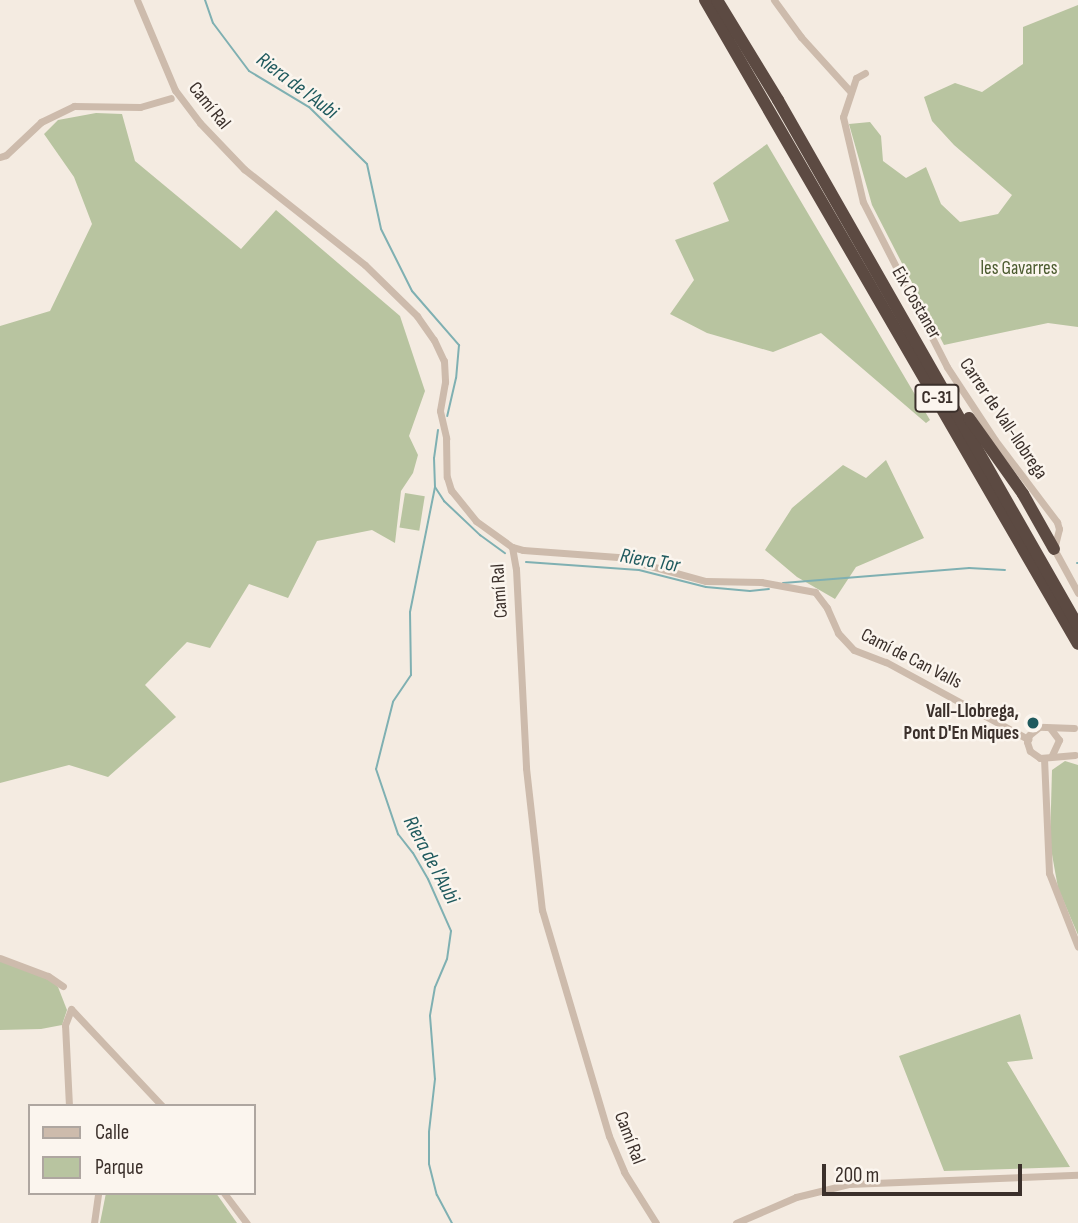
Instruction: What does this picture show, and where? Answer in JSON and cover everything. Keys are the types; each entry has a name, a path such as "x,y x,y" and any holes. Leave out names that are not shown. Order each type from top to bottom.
{"highway":[{"path":"699,0 730,40"},
{"name":"C-31","path":"705,0 1074,627"},
{"name":"Eix Costaner","path":"717,0 778,100 915,340 1074,627"},
{"path":"725,0 778,100"},
{"path":"915,340 926,351 960,406 1023,494 1054,549"},
{"path":"1074,627 1078,646"}],"street":[{"name":"Camí Ral","path":"137,0 175,90 200,123 244,169 332,236 417,316 444,361 445,382 440,411 446,438 447,477 451,490 476,521 512,547 516,569 527,781 542,910 609,1136 624,1172 656,1223"},
{"path":"774,0 801,37 850,91 856,78 865,73"},
{"name":"Carrer de Vall-llobrega","path":"850,91 843,117 863,202 947,367 1059,529"},
{"path":"0,157 6,155 41,122 74,106 140,107 171,98"},
{"path":"1045,533 1050,535 1059,529"},
{"path":"1059,529 1054,549 1078,593"},
{"name":"Camí de Can Valls","path":"512,547 540,553 618,557 706,581 761,582 815,592 827,608 838,633 853,650 877,657 1028,738"},
{"path":"1076,727 1036,729 1028,738 1030,751 1048,757 1076,756"},
{"path":"1076,727 1059,742 1048,757 1049,873 1078,947"},
{"path":"1050,728 1059,742 1076,756"},
{"path":"0,958 48,976 63,986"},
{"path":"69,1104 65,1025 71,1010 160,1104"},
{"path":"736,1223 796,1197 849,1184 1078,1175"},
{"path":"94,1223 97,1195"},
{"path":"226,1195 247,1223"}],"green space":[{"name":"les Gavarres","path":"1078,5 1078,327 1048,323 944,345 872,205 849,124 870,122 881,136 883,161 906,178 926,167 941,204 960,222 998,214 1012,195 954,145 932,121 924,97 955,83 982,92 1023,64 1023,27"},
{"path":"96,113 122,114 135,161 241,249 276,210 400,316 425,391 409,436 418,455 413,473 401,491 395,543 372,530 317,541 288,598 249,584 210,648 187,642 145,685 176,717 108,777 69,765 0,783 0,326 50,311 92,224 74,177 44,134 58,120"},
{"path":"767,144 930,420 926,423 821,333 773,352 707,333 670,314 694,280 675,240 729,221 713,183"},
{"path":"886,460 924,538 856,567 835,599 797,577 765,550 792,508 843,465 866,478"},
{"path":"405,493 425,496 419,531 400,528"},
{"path":"1065,761 1078,765 1078,935 1058,888 1050,843 1052,770"},
{"path":"0,958 48,978 58,987 67,1010 62,1025 41,1029 0,1030"},
{"path":"1020,1014 1033,1059 1007,1062 1070,1167 944,1171 899,1056"},
{"path":"106,1195 217,1195 237,1223 100,1223"}],"waterway":[{"name":"Riera de l'Aubi","path":"205,0 213,23 249,71 309,107 367,164 381,229 412,291 459,345 456,378 447,416"},
{"name":"Riera de l'Aubi","path":"438,430 434,458 435,487 410,612 411,675 393,702 376,769 398,834 428,879 451,931 447,959 435,987 430,1016 435,1079 429,1132 429,1164 437,1195 452,1223"},
{"name":"Riera Tor","path":"435,487 444,501 480,535 505,553"},
{"name":"Riera Tor","path":"526,562 639,570 706,587 750,591 769,589"},
{"name":"Riera Tor","path":"783,583 969,568 1005,570"}],"place":[{"name":"Vall-Llobrega, Pont D'En Miques","path":"1033,723"}]}
